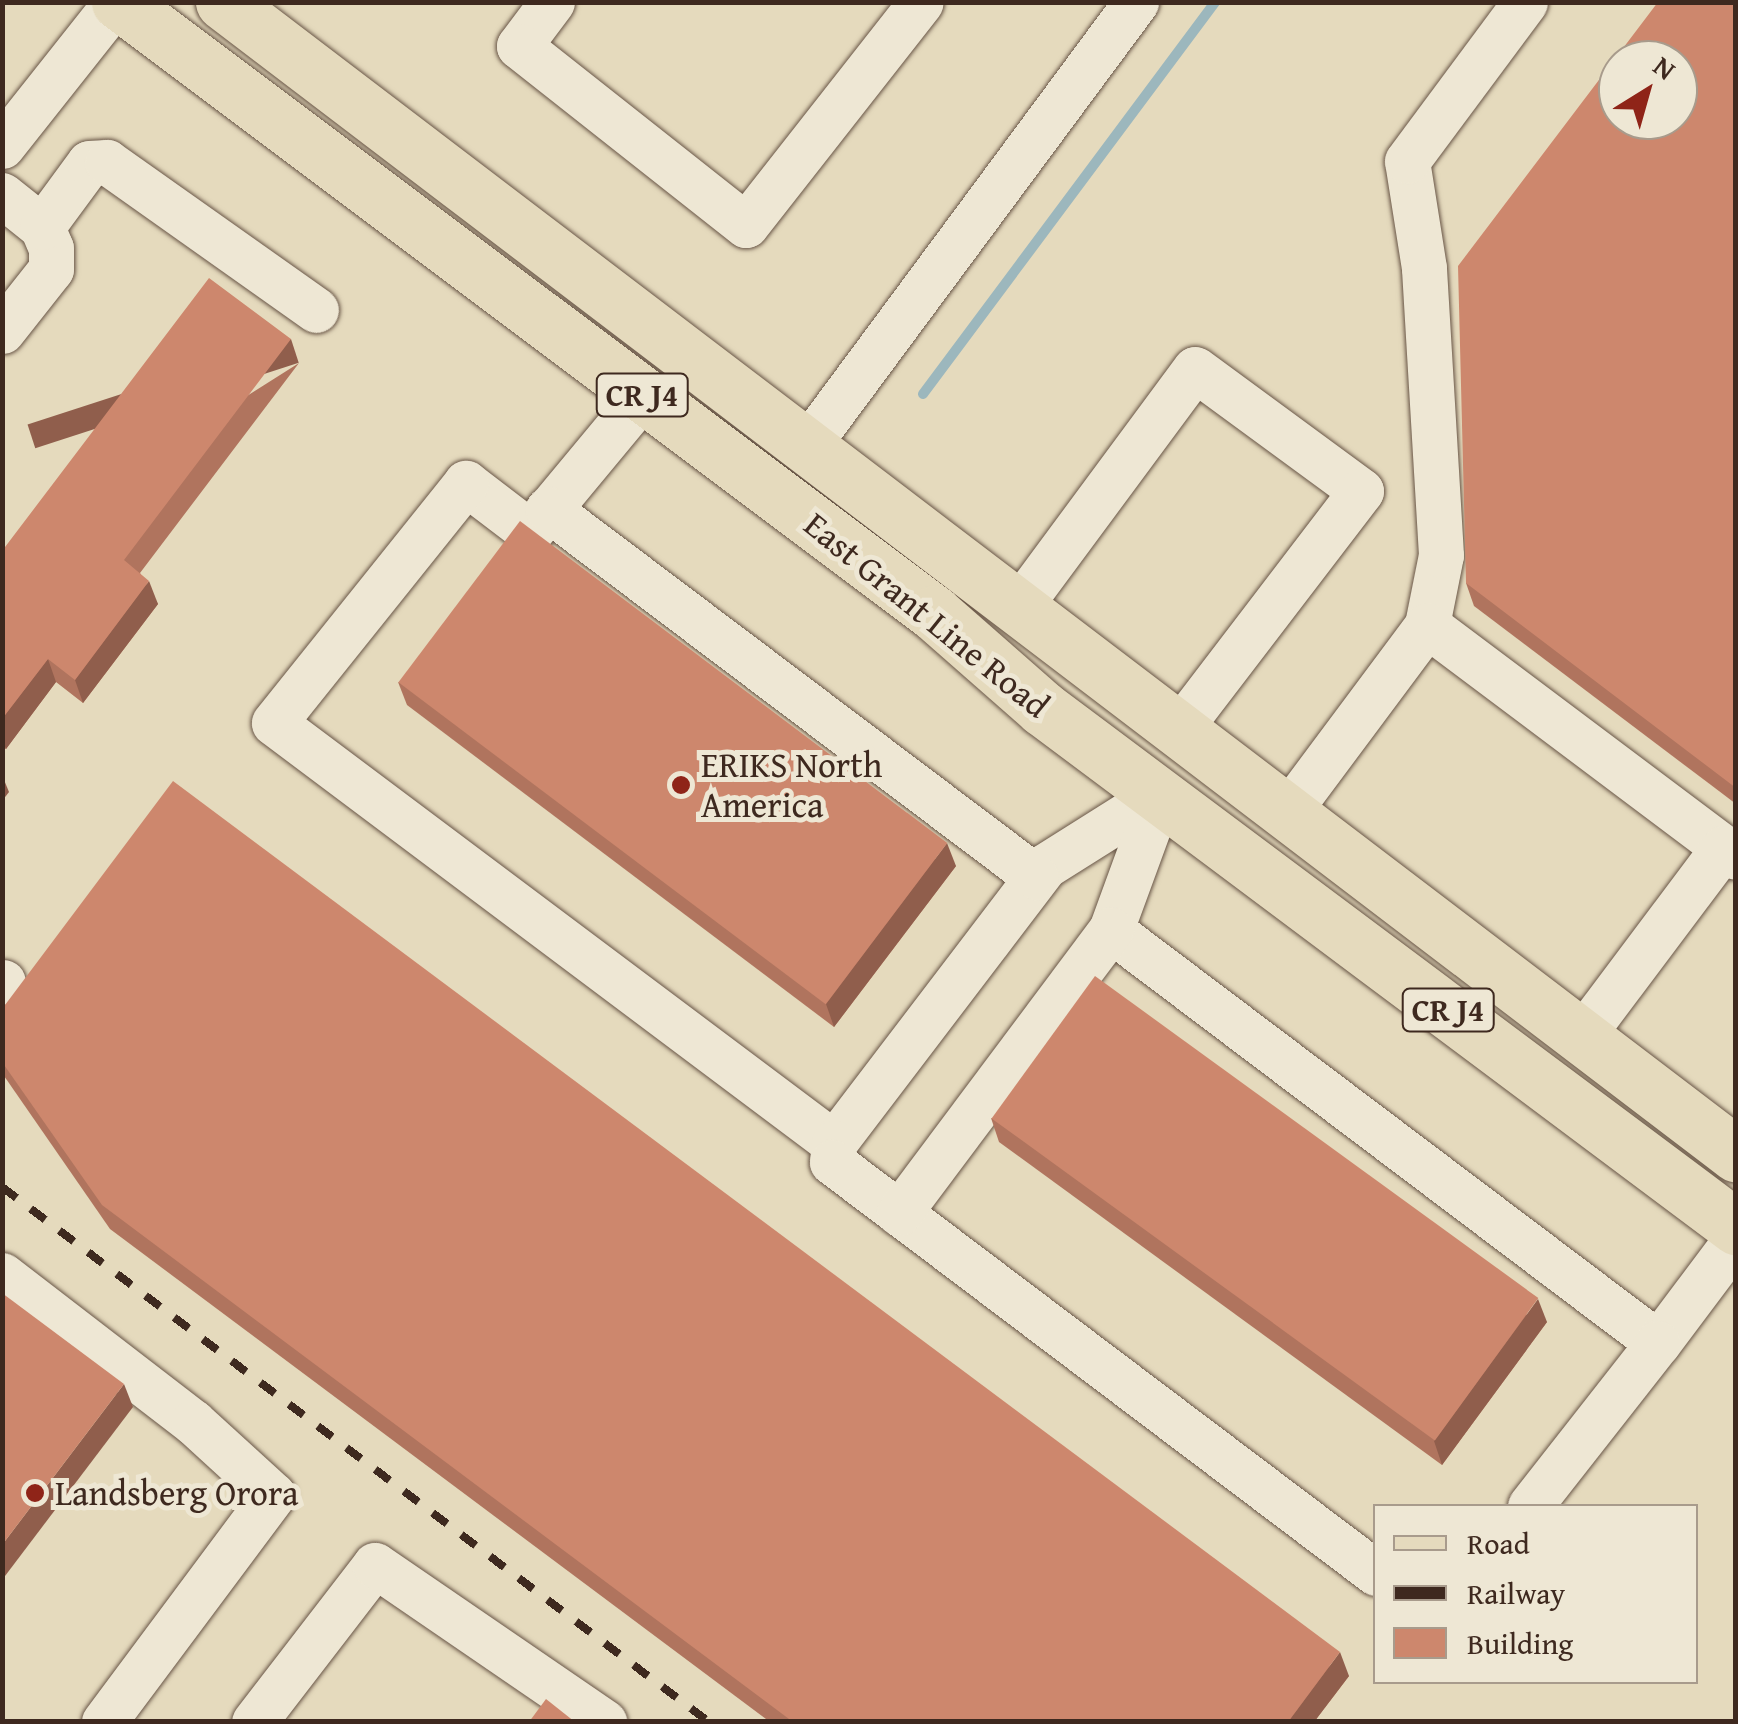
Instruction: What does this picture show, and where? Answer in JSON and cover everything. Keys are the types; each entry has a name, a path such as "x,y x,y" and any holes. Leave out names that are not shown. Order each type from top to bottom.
{"main road":[{"name":"East Grant Line Road","path":"117,2 934,613 1042,708 1736,1226"},
{"name":"East Grant Line Road","path":"223,2 1736,1154"}],"lane":[{"path":"2,146 117,2"},
{"path":"552,2 519,46 746,225 920,2"},
{"path":"807,446 1136,2"},
{"path":"1287,813 1427,625 1440,556 1424,268 1407,161 1525,2"},
{"path":"42,227 89,163 107,162 316,310"},
{"path":"2,194 42,227 51,269 2,331"},
{"path":"1018,608 1195,369 1362,491 1178,730"},
{"path":"643,396 530,532 466,482 274,723 834,1143"},
{"path":"548,510 1036,877"},
{"path":"1427,625 1729,853 1582,1036"},
{"path":"1161,794 1036,877 834,1143 832,1162 1373,1571"},
{"path":"900,1213 1111,930 1161,794"},
{"path":"1111,930 1658,1343"},
{"path":"1532,1504 1736,1239"},
{"path":"2,1275 192,1422 273,1495 104,1722"},
{"path":"254,1722 375,1565 604,1722"}],"building":[{"path":"1658,2 1736,2 1736,788 1466,583 1458,266 1598,81 1598,140 1698,140 1698,40 1629,40"},
{"path":"209,278 291,339 124,560 149,581 75,680 48,659 2,719 2,551"},
{"name":"ERIKS North America","path":"520,521 947,843 826,1004 398,682"},
{"path":"173,781 1340,1652 1288,1722 793,1722 102,1205 2,1062 2,1009"},
{"path":"1095,976 1538,1298 1435,1440 992,1118"},
{"name":"Landsberg Orora","path":"2,1293 124,1384 2,1545"},
{"path":"546,1699 575,1722 529,1722"}],"waterway":[{"path":"923,394 1215,2"}],"railway":[{"path":"2,1187 709,1722"}],"place":[{"name":"ERIKS North America","path":"681,785"},
{"name":"Landsberg Orora","path":"35,1493"}]}
